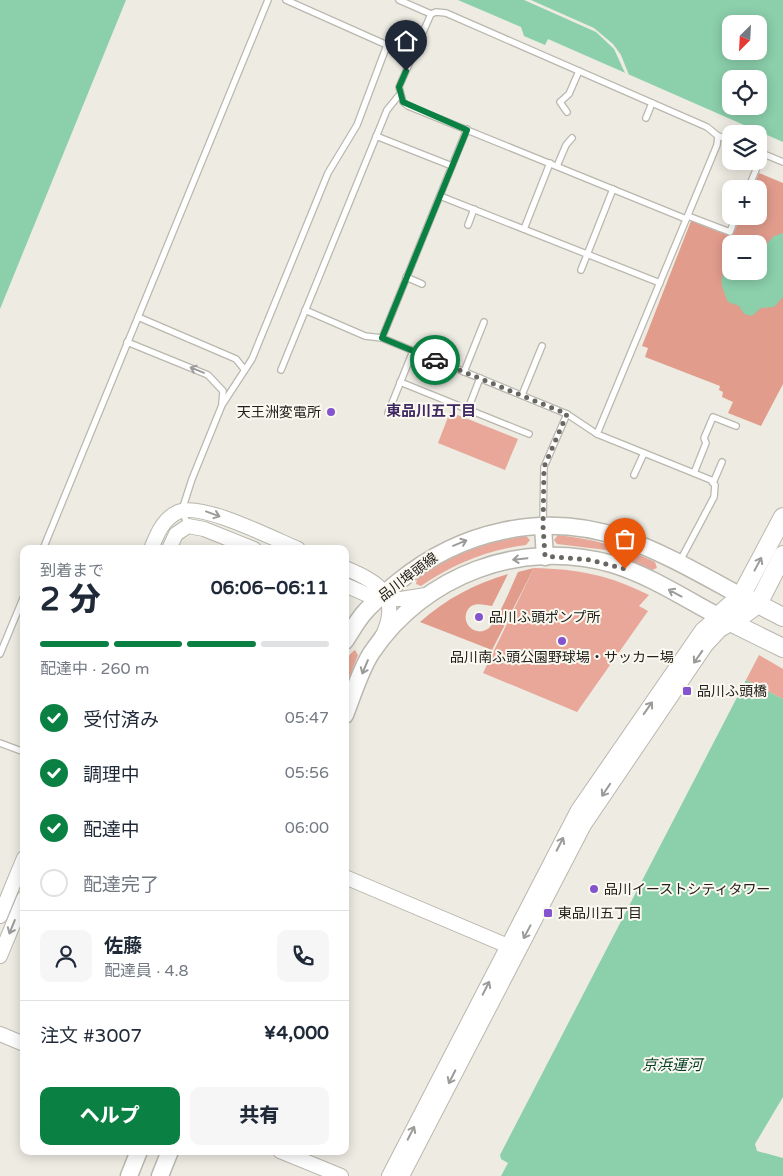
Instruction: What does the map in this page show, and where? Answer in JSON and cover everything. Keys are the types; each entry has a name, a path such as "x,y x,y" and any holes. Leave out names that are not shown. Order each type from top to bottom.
{"main road":[{"path":"725,619 742,596 783,517"},
{"path":"543,526 545,556"},
{"name":"品川埠頭線","path":"349,635 364,613 430,558 450,547 493,532 517,527 543,526 597,531 621,538 679,563 742,596"},
{"path":"725,619 758,604 783,555"},
{"name":"品川埠頭線","path":"349,705 370,654 400,617 426,595 448,581 483,567 509,560 545,556 567,557 612,564 638,574 725,619"},
{"path":"742,596 783,616"},
{"path":"725,619 783,648"},
{"path":"129,1176 137,1155"},
{"path":"160,1176 168,1155"}],"street":[{"path":"153,545 162,525 168,518 182,510 199,509 288,545"},
{"path":"171,545 176,534 188,526 204,529 244,545"},
{"path":"349,570 375,581 383,597 388,622 381,640"},
{"path":"349,586 383,597 426,595"},
{"path":"389,1176 512,948 595,806 706,645 720,630 725,619"},
{"path":"0,916 20,868"},
{"path":"349,879 512,948"},
{"path":"0,956 20,908"},
{"path":"402,1176 512,948"},
{"path":"0,1034 20,1042"},
{"path":"290,1155 341,1176"}],"lane":[{"path":"45,545 268,0"},
{"path":"188,526 182,510 192,479 222,405 252,359 328,173 357,125 387,45 286,0"},
{"path":"399,0 431,14 436,12 446,13 707,127 722,137"},
{"path":"431,14 399,87 403,102 408,106 687,217 730,232 733,225"},
{"path":"567,112 560,102 569,94 579,71"},
{"path":"281,370 387,110 400,94"},
{"path":"646,118 652,103"},
{"path":"382,338 467,130"},
{"path":"376,136 452,166"},
{"path":"598,434 717,145 718,136"},
{"path":"557,166 566,144 572,138"},
{"path":"767,155 783,162"},
{"path":"524,229 550,163"},
{"path":"580,270 613,189"},
{"path":"440,196 660,283"},
{"path":"468,225 474,210"},
{"path":"406,277 422,284"},
{"path":"305,310 365,336 382,338 567,414 598,434 694,473 713,483"},
{"path":"138,317 236,359 244,369"},
{"path":"464,372 484,322"},
{"path":"128,342 208,375 223,392 222,405"},
{"path":"522,395 542,346"},
{"path":"388,412 413,351"},
{"path":"468,409 480,378"},
{"path":"400,382 529,434"},
{"path":"543,526 544,467 567,414"},
{"path":"694,473 706,443 704,438 713,417 736,426"},
{"path":"634,475 644,453"},
{"path":"679,563 714,497 713,483 722,462"},
{"path":"0,654 20,606"},
{"path":"0,743 20,750"}],"shaded area":[{"path":"759,173 783,183 783,384 761,426 728,413 733,402 722,397 723,392 719,390 720,386 645,357 648,348 642,346 691,221 727,235 722,235 722,280 767,280 767,235 733,235 737,225 767,225 767,180 756,180"},
{"path":"450,412 518,439 505,470 438,443"},
{"path":"558,535 595,541 620,548 655,562 657,568 652,570 606,550 557,544 554,540"},
{"path":"526,536 530,540 526,545 484,554 446,571 421,586 416,584 417,579 455,556 496,542"},
{"name":"品川南ふ頭公園野球場・サッカー場","path":"534,568 593,574 620,582 649,595 639,606 648,611 577,712 483,673"},
{"path":"534,568 492,650 420,622 440,606 461,593 484,582 508,574 492,606 474,605 470,607 466,614 469,627 476,631 485,631 493,624 518,572"},
{"path":"355,650 358,655 349,678 349,656"},
{"path":"759,655 783,669 783,699 746,680"}],"water":[{"path":"0,0 126,0 0,309"},
{"path":"458,0 783,0 783,142 767,135 767,125 744,125 548,39 545,45 524,36 521,27"},
{"path":"783,233 783,297 774,307 761,308 752,316 744,314 739,306 728,302 722,287 722,280 767,280 767,243 774,236"},
{"name":"京浜運河","path":"746,680 783,699 783,1097 755,1144 757,1151 783,1158 783,1176 501,1176 508,1163 501,1159 500,1155"}],"pier":[{"path":"524,0 531,0 594,28 613,44 621,55 629,75 625,73 614,49 596,32"}],"way so far":[{"path":"435,360 567,414 544,467 543,526 545,556 590,560 612,564 625,569"}],"place":[{"name":"天王洲変電所","path":"331,412"},
{"name":"品川ふ頭ポンプ所","path":"479,617"},
{"name":"品川南ふ頭公園野球場・サッカー場","path":"562,641"},
{"name":"品川ふ頭橋","path":"687,691"},
{"name":"品川イーストシティタワー","path":"594,889"},
{"name":"東品川五丁目","path":"548,913"}],"district":[{"name":"東品川五丁目","path":"431,411"}],"route":[{"path":"406,71 399,87 403,102 408,106 467,130 382,338 435,360"}]}
